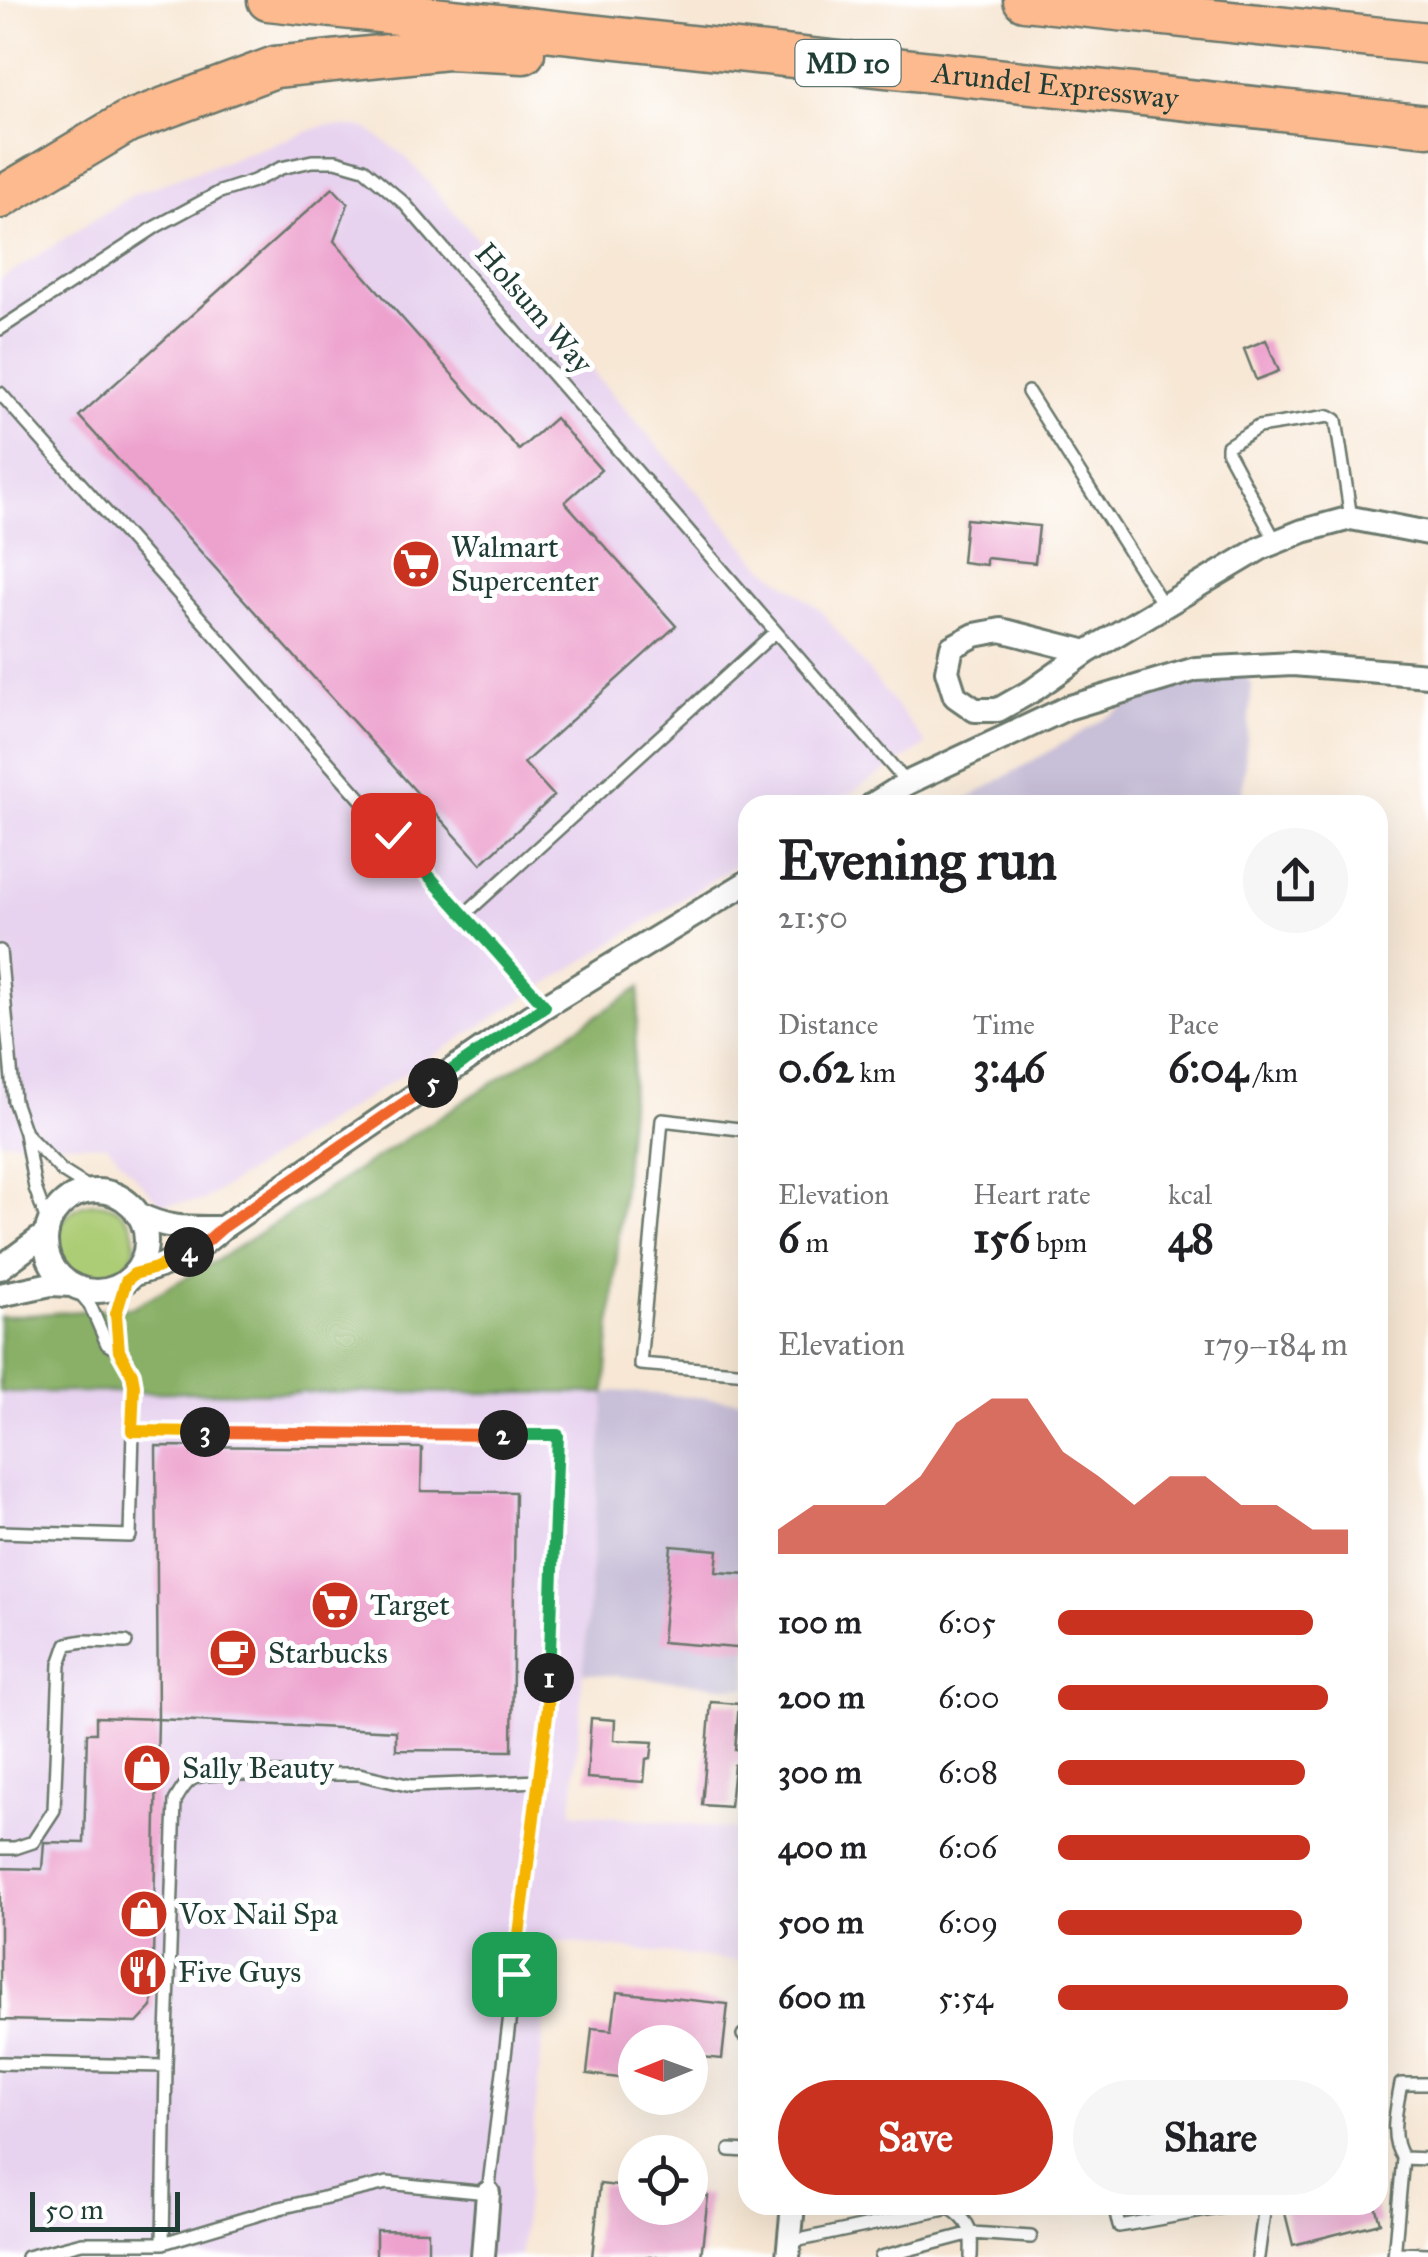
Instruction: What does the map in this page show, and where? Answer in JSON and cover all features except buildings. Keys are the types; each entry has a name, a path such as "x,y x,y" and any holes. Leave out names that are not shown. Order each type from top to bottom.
{"highway":[{"name":"Arundel Expressway","path":"268,0 1428,126"},
{"path":"1024,0 1428,43"},
{"path":"0,198 127,122 275,67 447,49 1059,86"}],"street":[{"path":"1086,652 1001,630 975,634 952,647 947,671 955,696 975,710 998,710 1086,652 1261,548 1351,518 1428,533"},
{"path":"912,794 1067,708 1196,669 1294,664 1428,676"},
{"path":"0,1296 51,1284 102,1291 203,1245 222,1228 545,1006 738,888"},
{"path":"74,1286 51,1263 48,1230 55,1212 66,1202 94,1191 119,1197 129,1204 143,1226 145,1251 130,1277"},
{"path":"137,1214 172,1228 222,1228"},
{"path":"0,1268 48,1230"},
{"path":"483,2257 488,2193"},
{"path":"789,2250 793,2215"}],"lane":[{"name":"Holsum Way","path":"0,329 157,226 220,192 312,161 336,160 364,169 404,203 912,794"},
{"path":"1028,392 1164,606"},
{"path":"0,394 545,1006"},
{"path":"1276,542 1228,452 1228,446 1258,427 1329,416 1336,420 1351,518"},
{"path":"464,916 774,632"},
{"path":"0,951 14,1101 48,1230"},
{"path":"738,1129 662,1120 640,1364 738,1373"},
{"path":"25,1133 62,1171 94,1191"},
{"path":"0,1532 130,1536 134,1385 119,1351 116,1314 130,1277"},
{"path":"74,1286 90,1305 107,1344 119,1351"},
{"path":"28,2257 82,2243 163,2243 280,2208 387,2183 488,2193 540,1780 548,1707 558,1435 132,1431"},
{"path":"0,1848 33,1842 54,1810 60,1664 67,1644 126,1642"},
{"path":"163,2243 175,1801 184,1785 196,1774 359,1774 411,1786 540,1780"},
{"path":"0,2064 166,2066"},
{"path":"1428,2084 1401,2084 1395,2120 1397,2150 1403,2158 1395,2255 1428,2254"},
{"path":"730,2150 738,2151"},
{"path":"1403,2158 1428,2159"},
{"path":"789,2250 923,2215"},
{"path":"960,2215 972,2233 971,2257"},
{"path":"1116,2215 1119,2226 1180,2215"},
{"path":"1258,2257 1264,2215"},
{"path":"881,2257 972,2233 1031,2237"}],"shaded area":[{"path":"326,125 366,128 406,157 759,563 822,612 927,745 847,795 738,795 738,864 202,1201 160,1204 107,1145 0,1141 0,280 134,194"},
{"path":"1232,663 1252,684 1242,795 974,795 1193,667"},
{"path":"0,1392 605,1393 572,1812 738,1830 738,1961 553,1941 520,2257 0,2257"},
{"path":"605,1393 738,1400 738,1687 583,1673"}],"green space":[{"path":"640,988 605,1393 0,1392 0,1317 133,1307 219,1259"},
{"path":"96,1203 111,1206 123,1215 132,1227 132,1257 123,1269 111,1278 96,1281 81,1278 69,1269 60,1257 57,1242 60,1227 69,1215 81,1206"}],"place":[{"name":"Walmart Supercenter","path":"416,564"},
{"name":"Target","path":"335,1605"},
{"name":"Starbucks","path":"233,1653"},
{"name":"Sally Beauty","path":"147,1768"},
{"name":"Vox Nail Spa","path":"144,1914"},
{"name":"Five Guys","path":"143,1972"}],"route":[{"path":"393,835 545,1006 222,1228 203,1245 134,1274 126,1281 116,1326 119,1351 134,1385 132,1431 558,1435 548,1707 514,1974"}]}
